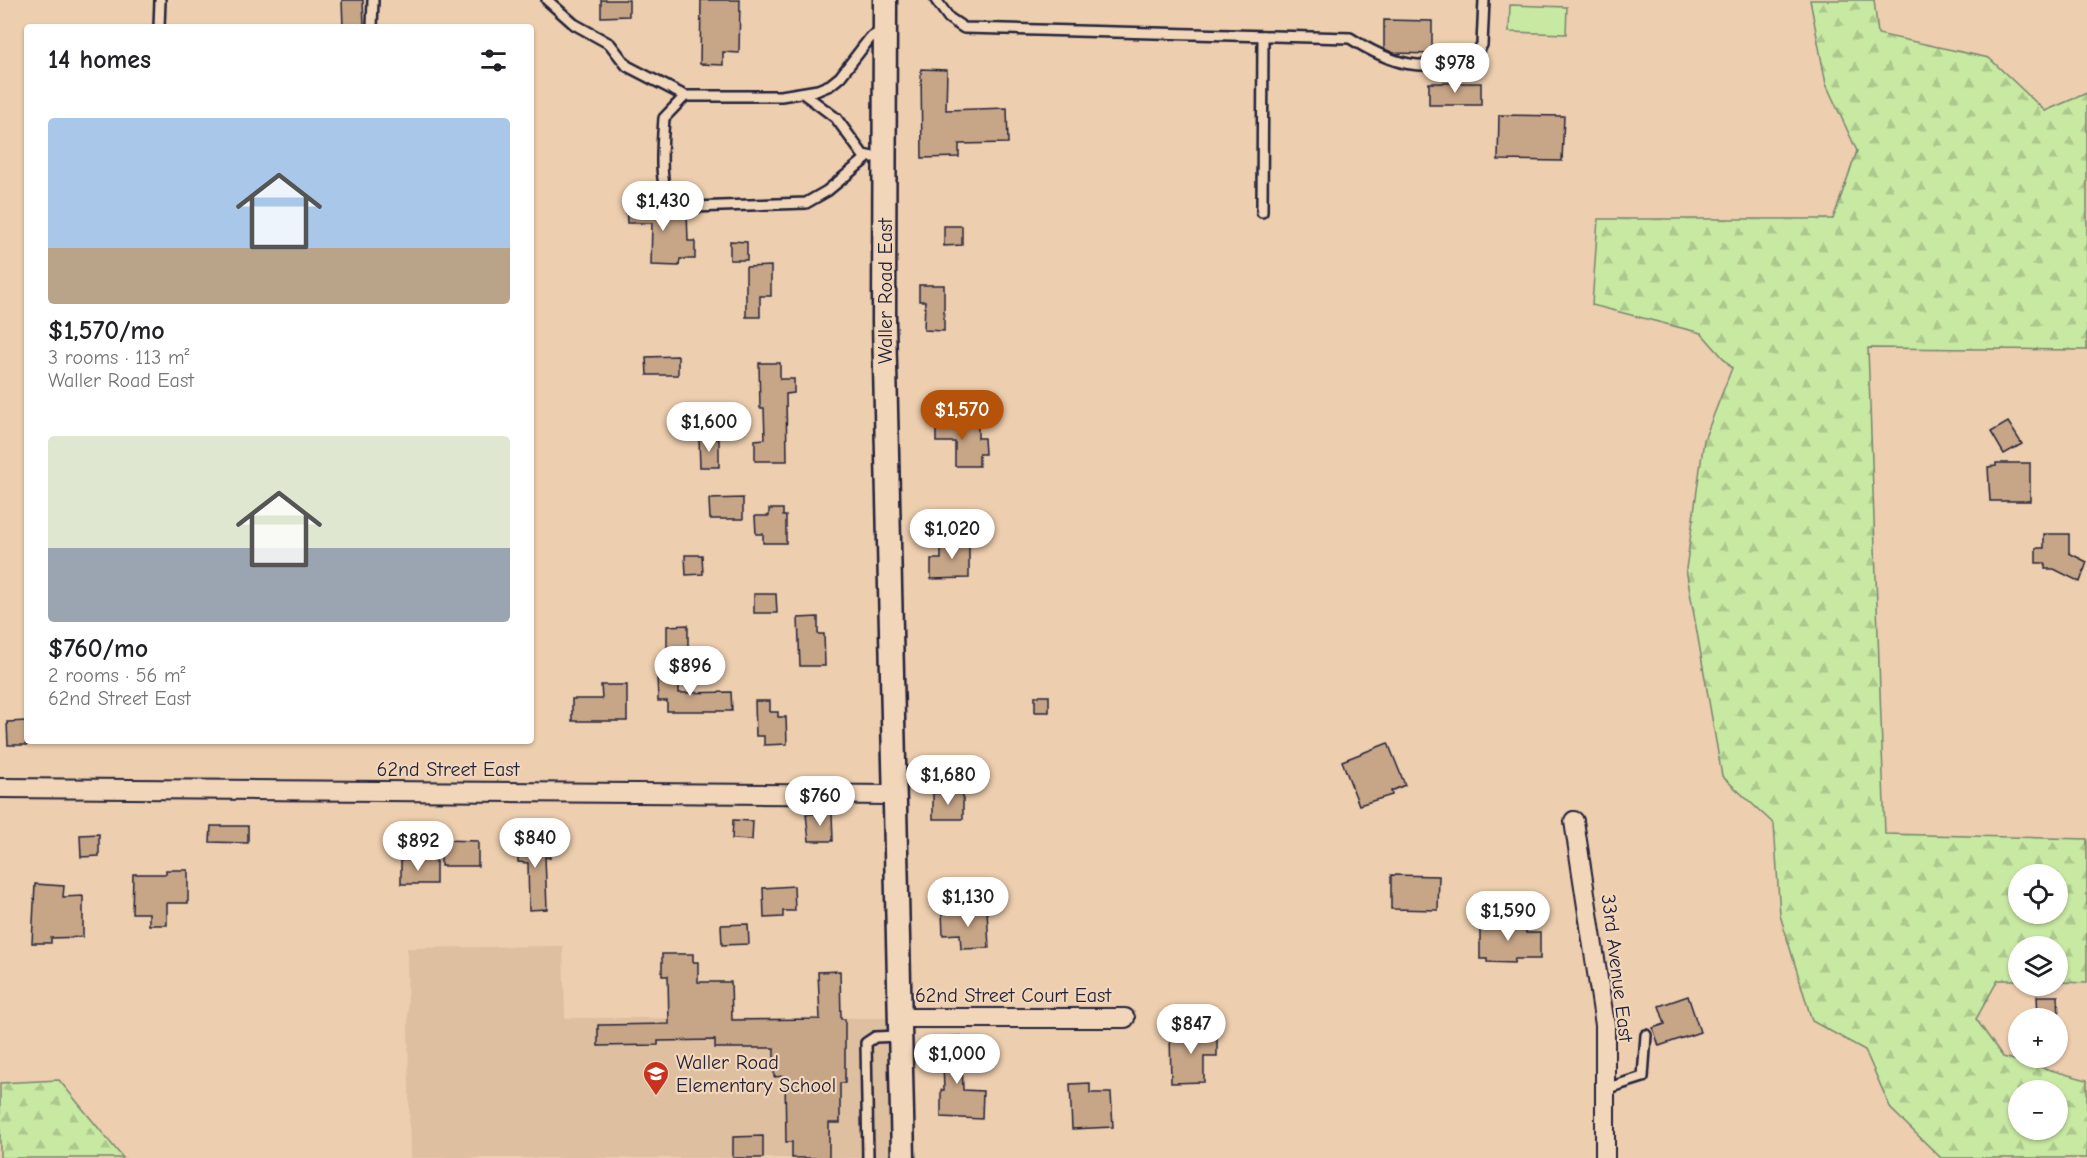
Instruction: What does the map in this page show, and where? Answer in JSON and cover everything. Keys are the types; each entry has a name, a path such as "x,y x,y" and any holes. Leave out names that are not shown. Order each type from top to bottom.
{"street":[{"name":"Waller Road East","path":"885,0 876,158 884,322 903,1158"},
{"name":"62nd Street East","path":"0,788 895,795"},
{"name":"33rd Avenue East","path":"1574,821 1602,996 1605,1158"},
{"name":"62nd Street Court East","path":"901,1027 1125,1018"}],"lane":[{"path":"159,24 160,0"},
{"path":"372,24 374,0"},
{"path":"547,0 574,24 610,44 627,66 685,96 804,94 830,85 870,38 885,28"},
{"path":"936,0 949,18 964,28 1350,39 1380,57 1408,65 1447,65 1472,60 1482,45 1484,0"},
{"path":"1262,212 1263,36"},
{"path":"804,94 836,118 863,155 876,158"},
{"path":"685,96 664,118 666,190 671,197 685,205 694,207 806,203 876,158"},
{"path":"868,1158 866,1043 901,1027"},
{"path":"1605,1089 1643,1077 1646,1035"}],"shaded area":[{"name":"Waller Road Elementary School","path":"563,946 565,1018 901,1018 903,1158 410,1158 407,948"}],"green space":[{"path":"1810,0 1874,0 1878,34 1989,58 2045,111 2087,93 2087,350 1868,348 1885,834 2087,839 2087,983 2068,982 2068,936 2008,936 2008,980 1998,980 1976,1019 2003,1057 2008,1058 2008,1068 2043,1068 2087,1080 2087,1158 1941,1158 1891,1109 1865,1050 1812,1021 1780,915 1774,824 1722,776 1686,569 1704,440 1732,368 1701,333 1592,305 1598,219 1833,219 1857,151 1826,84"},
{"path":"1510,5 1567,7 1566,34 1509,32"},
{"path":"59,1080 123,1158 0,1158 0,1083"}],"building":[{"path":"342,0 363,0 364,24 343,24"},
{"path":"601,0 629,0 629,16 601,17"},
{"path":"701,0 740,0 739,53 723,52 723,65 700,64"},
{"path":"1384,20 1432,21 1432,54 1394,53 1384,49"},
{"path":"921,69 947,70 946,110 1007,108 1008,143 959,144 959,157 922,158"},
{"path":"1429,83 1481,83 1481,105 1429,105"},
{"path":"1499,115 1564,116 1562,161 1498,160"},
{"path":"657,198 657,211 687,212 688,241 695,241 695,259 680,259 679,266 651,265 652,223 627,223 626,199"},
{"path":"944,226 962,226 962,245 944,246"},
{"path":"730,241 747,242 747,260 730,260"},
{"path":"771,266 771,296 760,296 760,317 746,317 746,267"},
{"path":"919,285 944,285 944,331 924,330 925,301 919,301"},
{"path":"678,356 678,375 647,375 646,357"},
{"path":"759,363 780,363 780,379 794,379 794,393 786,394 787,461 755,461 755,440 765,439 764,408 760,408"},
{"path":"936,420 960,420 960,424 978,423 978,438 984,438 985,454 979,454 979,466 955,466 955,442 936,442"},
{"path":"2008,422 2022,444 2004,454 1991,432"},
{"path":"699,439 719,439 719,467 700,467"},
{"path":"1996,463 2030,463 2030,501 1990,501 1988,467 1996,466"},
{"path":"743,498 743,519 710,519 709,499"},
{"path":"769,509 783,509 783,516 786,516 786,543 763,543 763,534 756,534 755,516 769,516"},
{"path":"2044,534 2069,534 2069,553 2087,562 2080,582 2054,569 2045,569 2045,563 2036,563 2036,548 2044,548"},
{"path":"941,539 969,539 969,578 931,579 931,559 941,559"},
{"path":"685,555 702,555 703,574 686,575"},
{"path":"754,594 776,594 777,613 754,613"},
{"path":"818,617 818,634 824,634 825,666 800,666 798,618"},
{"path":"688,625 688,657 667,657 667,626"},
{"path":"657,673 679,673 679,693 731,692 732,711 667,711 667,701 658,701"},
{"path":"601,685 627,685 627,721 572,721 572,699 602,699"},
{"path":"1035,696 1049,696 1049,712 1035,712"},
{"path":"755,701 770,701 770,712 778,712 778,717 786,717 787,744 764,745 764,736 756,736"},
{"path":"24,721 24,744 27,745 8,745 7,722"},
{"path":"1388,743 1405,785 1391,791 1392,795 1359,805 1342,761"},
{"path":"933,793 963,794 963,819 933,819"},
{"path":"832,813 833,841 809,841 806,814"},
{"path":"733,820 753,821 752,840 732,839"},
{"path":"211,826 248,826 248,843 210,842"},
{"path":"99,834 99,856 81,857 80,835"},
{"path":"518,838 550,839 550,858 545,857 547,909 529,910 528,863 518,862"},
{"path":"441,840 478,841 478,866 441,866"},
{"path":"401,860 436,860 436,884 401,884"},
{"path":"166,870 188,870 188,903 167,903 167,925 149,925 149,913 132,913 133,874 166,874"},
{"path":"1391,875 1439,876 1438,910 1391,909"},
{"path":"35,884 64,886 63,897 83,896 83,937 51,938 51,943 32,943"},
{"path":"794,886 795,911 783,911 783,917 764,918 763,888"},
{"path":"987,910 989,948 961,949 960,934 943,935 942,912"},
{"path":"1480,922 1526,922 1526,933 1540,933 1540,959 1515,959 1514,963 1487,962 1487,959 1480,959"},
{"path":"748,924 749,944 722,945 721,925"},
{"path":"662,954 693,954 693,962 698,962 698,982 731,982 732,1020 820,1019 818,972 840,971 841,1019 845,1019 845,1083 840,1083 840,1123 829,1123 829,1158 792,1158 792,1142 786,1142 785,1076 774,1077 774,1048 715,1048 715,1040 658,1041 658,1045 598,1046 598,1025 669,1024 668,976 662,976"},
{"path":"1688,996 1700,1032 1659,1046 1653,1028 1665,1024 1659,1006"},
{"path":"2037,996 2058,996 2059,1008 2038,1008"},
{"path":"1217,1031 1217,1057 1204,1057 1204,1082 1171,1083 1170,1032"},
{"path":"961,1036 963,1090 983,1091 982,1119 941,1117 941,1090 944,1090 942,1037"},
{"path":"1090,1083 1090,1093 1111,1093 1113,1127 1072,1129 1070,1084"},
{"path":"763,1136 763,1158 733,1158 733,1137"}],"place":[{"name":"Waller Road Elementary School","path":"656,1097"}]}
